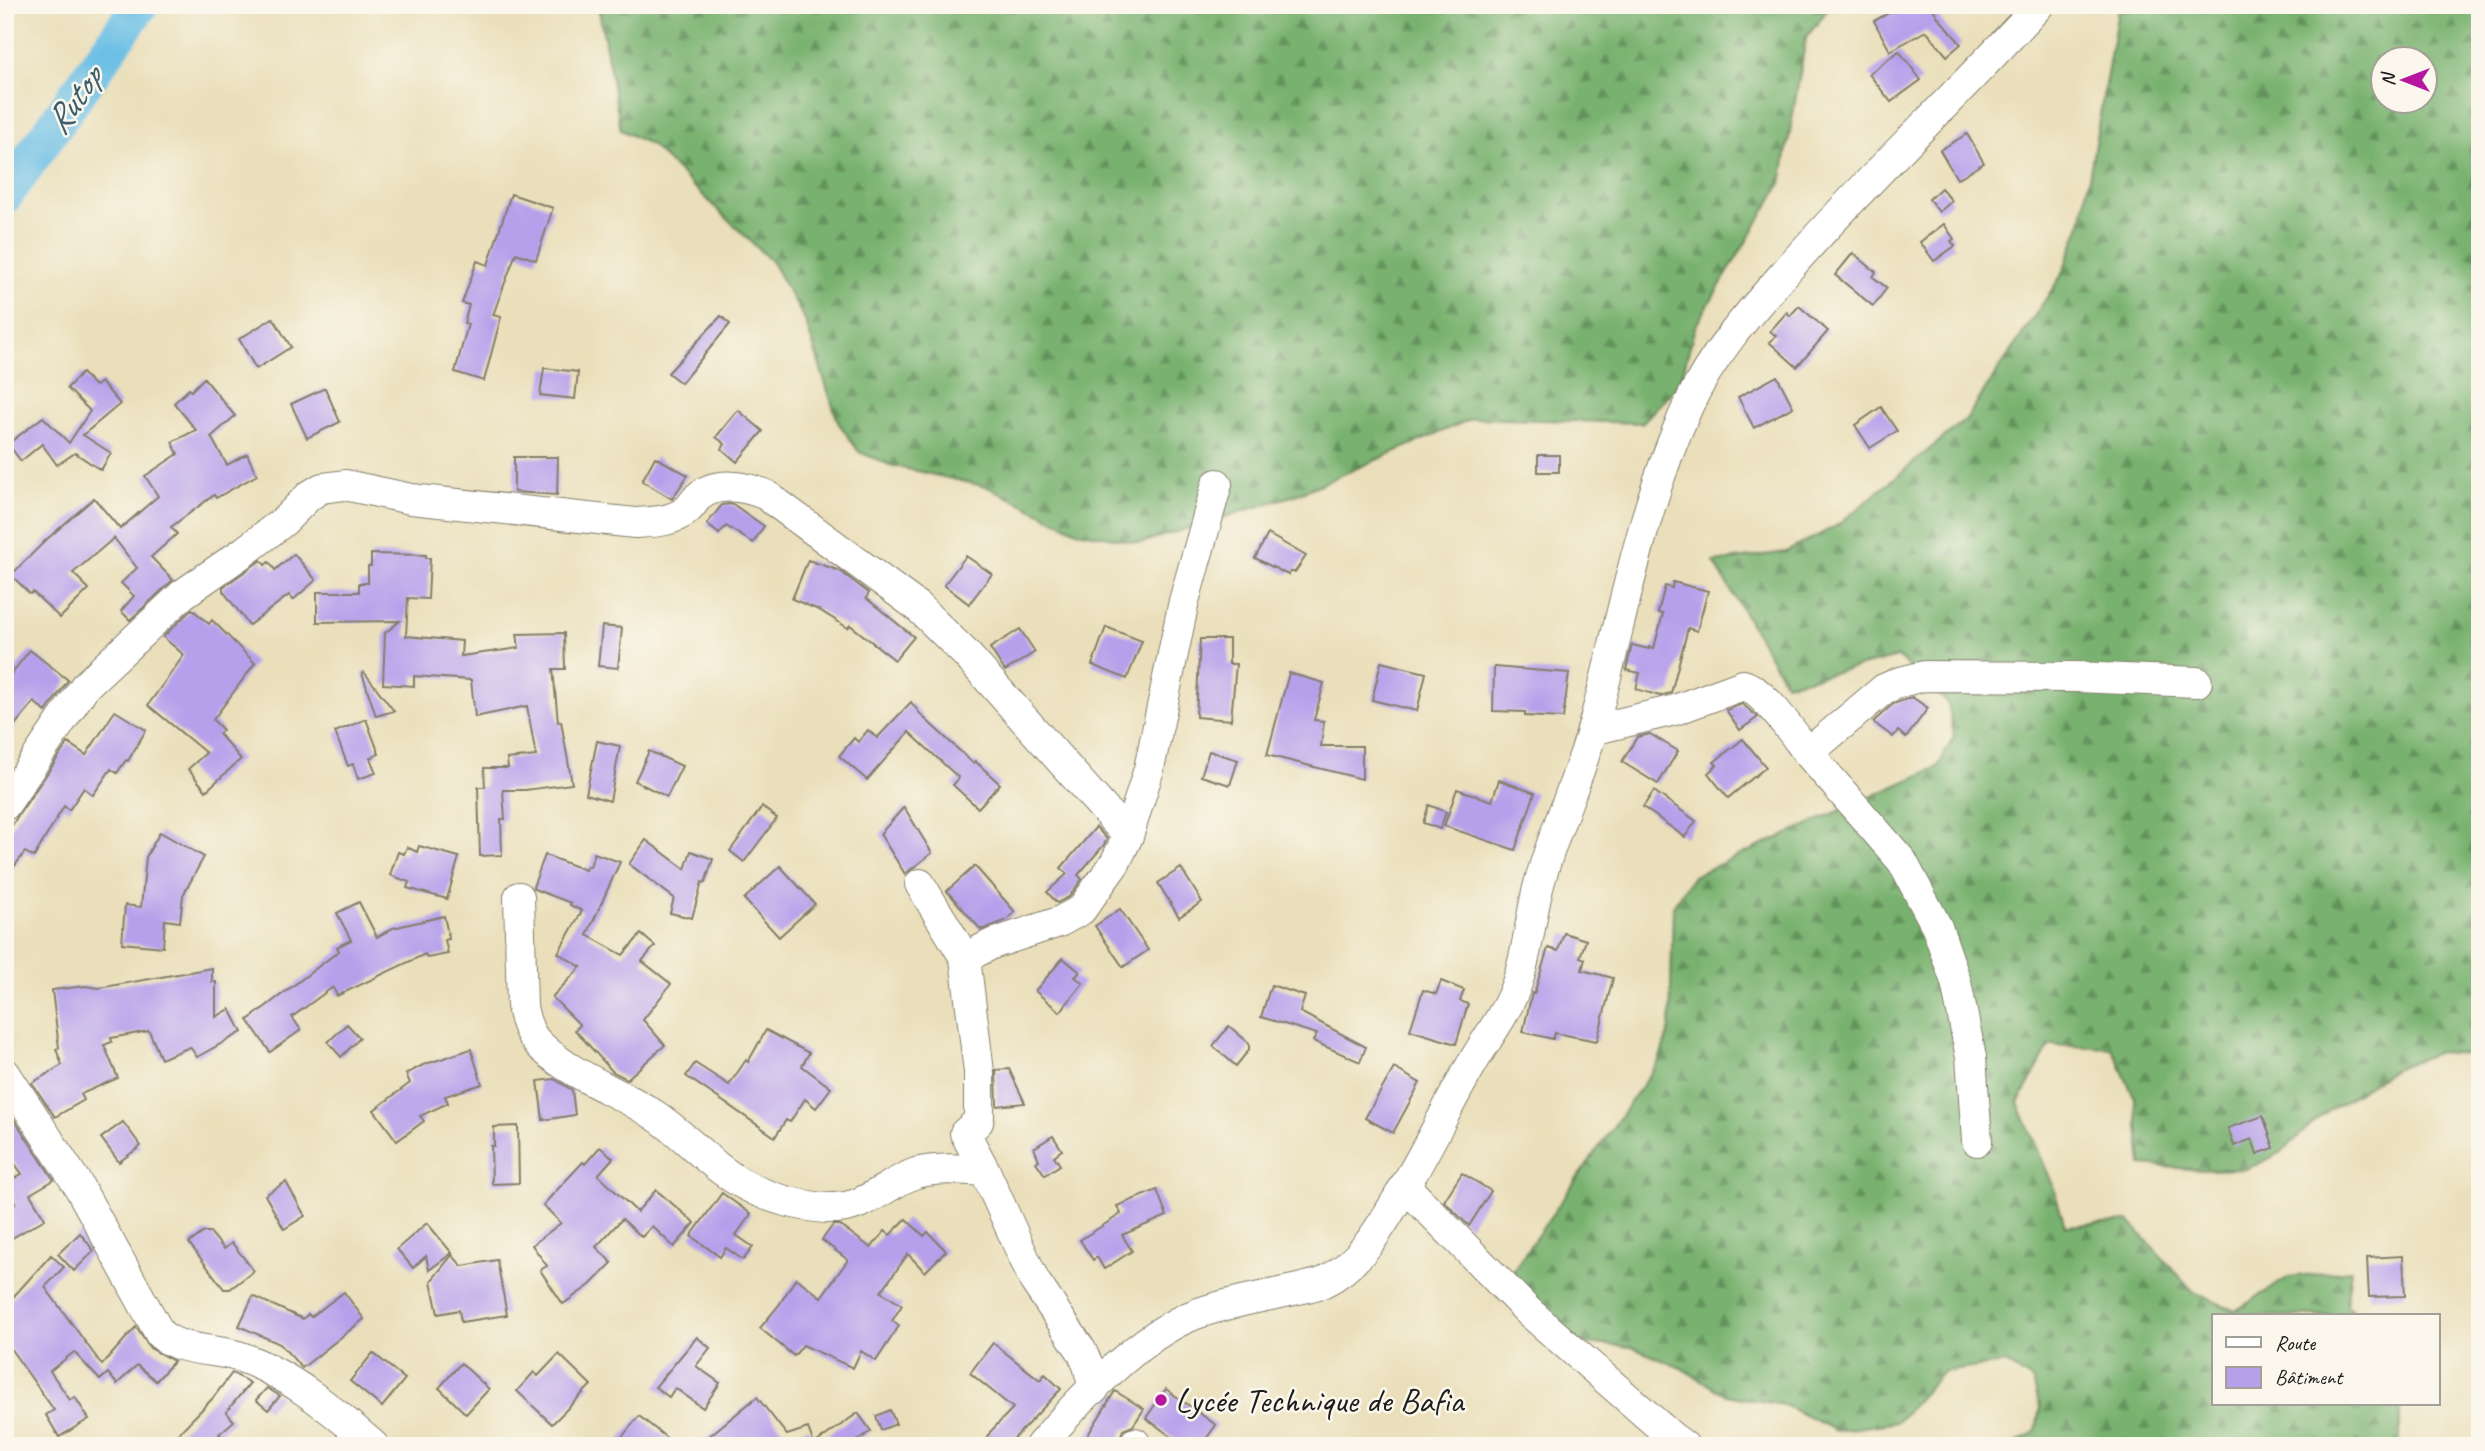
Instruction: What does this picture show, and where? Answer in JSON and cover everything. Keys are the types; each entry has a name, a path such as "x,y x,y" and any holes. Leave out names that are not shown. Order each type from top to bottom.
{"street":[{"path":"1041,1446 1066,1415 1139,1346 1170,1326 1192,1315 1307,1287 1336,1276 1361,1254 1405,1186 1475,1058 1509,1003 1525,957 1548,852 1592,730 1639,538 1662,468 1707,369 1728,337 1804,251 2039,5"},
{"path":"965,958 992,944 1059,922 1082,909 1115,863 1128,836 1149,769 1184,601 1217,484"},
{"path":"5,805 53,732 94,677 183,594 246,551 284,521 309,496 322,488 345,485 411,499 635,523 664,522 687,510 698,496 733,486 750,488 766,495 918,607 966,654 1128,836"},
{"path":"1808,753 1884,689 1924,676 2076,677 2197,682"},
{"path":"1592,730 1675,710 1743,685 1752,688 1769,706 1902,861 1937,928 1956,982 1970,1057 1977,1140"},
{"path":"920,884 965,958 979,1072 979,1116 975,1125 965,1133 1034,1280 1081,1350 1094,1389"},
{"path":"519,897 522,1006 530,1034 542,1048 564,1063 655,1115 722,1172 755,1190 779,1198 840,1208 855,1205 916,1173 936,1170 985,1171"},
{"path":"5,1073 78,1185 160,1334 168,1342 237,1356 268,1369 321,1403 374,1446"},
{"path":"1405,1186 1528,1311 1684,1446"}],"green space":[{"path":"598,5 1831,5 1806,38 1781,184 1695,327 1680,383 1642,423 1473,418 1295,495 1141,543 1077,531 988,487 890,465 859,452 838,422 805,320 772,262 651,145 621,130"},
{"path":"2119,5 2480,5 2480,1055 2439,1052 2396,1068 2318,1118 2281,1153 2247,1169 2202,1170 2142,1165 2135,1099 2112,1048 2050,1045 2018,1103 2052,1183 2065,1226 2129,1221 2194,1292 2235,1311 2289,1277 2351,1270 2346,1305 2357,1314 2212,1314 2212,1406 2400,1406 2400,1446 2012,1446 2036,1431 2040,1407 2033,1381 2006,1363 1943,1372 1897,1422 1837,1431 1784,1405 1726,1395 1681,1368 1631,1347 1579,1343 1496,1295 1659,1061 1670,1028 1673,906 1693,876 1938,767 1954,736 1948,703 1898,657 1786,684 1714,562 1786,552 1838,525 1966,419 2061,276 2081,224"}],"building":[{"path":"1903,5 1931,5 1961,44 1947,56 1926,31 1890,51 1874,21"},
{"path":"1899,51 1921,80 1891,102 1869,74"},
{"path":"1967,134 1984,163 1957,179 1940,150"},
{"path":"1941,188 1952,201 1939,212 1929,199"},
{"path":"511,194 553,208 536,260 516,253 493,315 501,317 484,381 455,372 468,324 464,323 469,305 462,303 477,261 488,265"},
{"path":"1944,224 1954,239 1951,241 1955,246 1934,261 1920,242"},
{"path":"1853,253 1876,272 1873,277 1887,288 1873,306 1835,275"},
{"path":"1799,306 1828,331 1797,367 1769,342 1776,336 1770,331 1787,312 1790,316"},
{"path":"721,316 730,324 681,383 668,373"},
{"path":"273,318 291,347 256,369 239,339"},
{"path":"544,368 578,372 575,399 540,395"},
{"path":"82,373 95,386 101,382 120,404 83,435 111,453 101,470 75,453 57,465 42,444 21,461 8,444 43,417 69,443 90,411 67,388"},
{"path":"1777,376 1793,407 1754,428 1738,397"},
{"path":"204,378 235,416 211,437 227,465 247,454 257,475 216,498 214,495 171,527 177,534 151,557 173,580 130,620 121,611 134,596 121,583 137,568 114,538 73,573 89,589 60,618 11,575 94,498 120,529 158,496 145,476 178,454 172,442 196,430 174,403"},
{"path":"325,388 340,422 307,438 291,404"},
{"path":"1881,407 1897,431 1870,448 1855,425"},
{"path":"738,410 763,431 737,462 722,449 725,444 716,437"},
{"path":"1538,455 1559,455 1559,472 1538,472"},
{"path":"514,457 558,457 557,495 514,492"},
{"path":"655,457 688,475 672,499 642,481"},
{"path":"730,504 764,526 753,543 726,526 719,534 707,524 722,505"},
{"path":"1268,534 1306,556 1295,572 1288,575 1255,558"},
{"path":"294,554 316,580 293,600 289,595 249,625 223,591 223,587 261,560 265,565 269,562 275,570"},
{"path":"371,554 426,555 426,558 430,558 428,599 408,598 406,636 462,641 461,656 519,648 517,634 564,633 565,669 553,669 558,722 561,721 572,784 503,790 505,819 501,819 502,855 480,856 478,787 485,787 484,768 508,768 507,759 536,756 527,706 475,717 471,680 414,676 414,686 383,684 385,633 400,621 317,622 317,592 359,592 359,583 368,583"},
{"path":"966,556 992,574 969,604 944,585"},
{"path":"808,560 840,571 869,593 866,598 914,637 895,660 850,625 848,628 819,610 792,599"},
{"path":"1673,582 1708,591 1697,631 1688,628 1671,693 1660,696 1636,689 1640,673 1626,670 1632,645 1654,648 1663,614 1658,613 1665,586 1672,588"},
{"path":"192,609 209,624 212,620 255,663 213,720 223,730 219,734 241,759 206,791 188,769 206,753 148,705 184,655 163,637"},
{"path":"602,626 622,628 618,668 598,666"},
{"path":"1106,627 1142,641 1127,679 1092,665"},
{"path":"1020,629 1035,652 1005,671 990,648"},
{"path":"1200,639 1229,639 1229,664 1236,664 1231,720 1196,717"},
{"path":"30,650 68,680 46,712 34,702 5,737 5,682"},
{"path":"1381,662 1426,673 1417,711 1372,700"},
{"path":"1494,667 1569,673 1563,718 1525,716 1525,712 1493,711"},
{"path":"364,672 394,711 376,716 362,673"},
{"path":"1289,673 1324,683 1314,720 1324,721 1321,746 1362,746 1362,779 1267,755"},
{"path":"1912,697 1928,708 1906,738 1898,731 1893,737 1873,722 1893,704"},
{"path":"911,702 922,716 973,763 975,761 1000,784 978,808 953,785 959,778 909,732 867,780 839,756 854,738 858,742 868,730 877,738"},
{"path":"1742,704 1758,717 1740,730 1726,710"},
{"path":"115,711 146,730 128,761 126,760 117,773 111,769 93,795 84,788 69,810 64,806 34,857 25,852 5,879 5,837 17,817 68,743 86,755"},
{"path":"366,719 379,754 370,758 376,773 358,779 353,764 348,766 335,732"},
{"path":"1650,734 1678,751 1658,784 1622,762 1637,737"},
{"path":"1743,739 1766,767 1728,798 1708,773 1717,765 1714,762"},
{"path":"597,741 620,746 610,801 586,794"},
{"path":"649,751 682,766 667,797 635,781"},
{"path":"1209,751 1238,760 1230,785 1201,776"},
{"path":"1499,780 1535,793 1515,850 1444,826 1457,789 1492,801"},
{"path":"1654,791 1696,821 1685,837 1643,807"},
{"path":"1429,805 1446,812 1440,829 1423,823"},
{"path":"762,807 777,818 744,862 730,851"},
{"path":"904,807 932,853 905,874 880,834"},
{"path":"1096,827 1107,839 1104,845 1078,875 1082,879 1069,897 1057,903 1047,892 1067,874 1061,868"},
{"path":"160,832 204,857 183,895 180,922 165,920 163,947 122,943 125,905 141,907 146,857"},
{"path":"646,840 685,869 691,851 713,859 705,883 702,882 692,918 670,913 674,898 629,864"},
{"path":"419,846 459,857 447,899 407,888 409,882 390,875 398,852 404,854 407,847 417,852"},
{"path":"594,853 620,862 587,935 623,955 641,934 655,946 642,961 671,984 643,1020 665,1045 627,1079 613,1072 575,1030 580,1025 552,997 581,967 558,953 582,911 570,905 571,903 533,887 545,855 585,870 587,866 590,867"},
{"path":"780,866 815,904 779,937 744,899"},
{"path":"975,866 1015,912 1005,921 981,930 947,891"},
{"path":"1181,868 1202,902 1179,917 1158,883"},
{"path":"359,902 377,937 393,928 444,916 449,939 445,940 448,954 427,958 425,954 337,996 333,987 292,1017 301,1030 270,1052 248,1020 339,951 337,947 351,940 337,913"},
{"path":"1120,909 1148,950 1123,967 1095,926"},
{"path":"1564,933 1586,940 1580,957 1585,959 1582,970 1613,978 1597,1041 1555,1033 1553,1039 1523,1032 1532,993 1534,994 1548,948 1558,951"},
{"path":"1063,958 1080,972 1075,977 1083,983 1060,1012 1035,991"},
{"path":"212,968 212,982 216,982 216,1017 230,1009 242,1032 197,1057 190,1047 161,1059 149,1031 111,1038 112,1042 104,1045 118,1078 81,1094 84,1100 55,1117 32,1083 62,1065 56,1049 59,1048 52,990 85,986 99,988"},
{"path":"1441,981 1464,990 1460,1001 1468,1004 1456,1044 1410,1030 1423,990 1436,994"},
{"path":"1271,985 1305,996 1300,1012 1366,1047 1360,1062 1313,1041 1317,1034 1261,1017"},
{"path":"347,1024 360,1038 341,1057 328,1042"},
{"path":"1229,1026 1249,1043 1249,1050 1236,1066 1213,1046"},
{"path":"766,1030 809,1053 802,1066 831,1088 816,1108 805,1099 790,1122 786,1120 775,1137 686,1076 695,1063 729,1085 746,1060 748,1062"},
{"path":"471,1049 482,1084 445,1096 448,1103 420,1116 424,1121 397,1141 374,1110 410,1083 406,1074 423,1065"},
{"path":"1394,1068 1420,1083 1393,1133 1365,1118"},
{"path":"1009,1069 1025,1103 997,1106 996,1070"},
{"path":"554,1079 572,1090 575,1115 543,1120 538,1081"},
{"path":"12,1116 54,1180 30,1194 45,1219 5,1242 5,1209 15,1203 5,1183 22,1174 5,1150 5,1121"},
{"path":"2263,1116 2274,1148 2257,1154 2252,1139 2234,1146 2228,1128"},
{"path":"123,1122 141,1146 119,1162 101,1138"},
{"path":"518,1126 519,1183 492,1184 491,1146 494,1146 494,1127"},
{"path":"1053,1136 1062,1150 1054,1156 1060,1165 1045,1175 1036,1162 1039,1160 1034,1148"},
{"path":"600,1147 613,1158 598,1175 637,1212 656,1190 695,1223 674,1247 652,1226 642,1237 622,1219 596,1247 612,1263 590,1285 563,1304 540,1270 547,1266 532,1245 561,1223 543,1205"},
{"path":"1462,1173 1491,1191 1469,1226 1444,1201"},
{"path":"286,1182 305,1216 284,1229 265,1195"},
{"path":"1157,1190 1167,1216 1122,1235 1132,1251 1104,1269 1097,1257 1093,1260 1080,1240 1121,1214 1117,1206"},
{"path":"722,1193 751,1214 736,1235 753,1247 743,1260 726,1248 720,1257 691,1236"},
{"path":"906,1219 924,1236 928,1232 946,1251 925,1272 908,1254 881,1292 902,1305 892,1321 899,1326 876,1361 861,1351 853,1368 803,1345 794,1356 760,1328 796,1278 821,1297 848,1260 822,1240 833,1225 840,1225 871,1248 885,1231 890,1235"},
{"path":"427,1223 452,1253 429,1270 426,1256 413,1268 397,1249"},
{"path":"204,1232 210,1232 224,1249 232,1243 254,1271 230,1289 224,1289 189,1243"},
{"path":"80,1233 94,1251 74,1271 58,1254"},
{"path":"51,1255 64,1267 45,1287 102,1365 136,1327 150,1348 174,1361 156,1381 137,1365 117,1384 108,1373 100,1380 74,1352 50,1371 70,1400 75,1397 89,1419 59,1437 46,1415 54,1410 5,1341 5,1306"},
{"path":"452,1255 462,1266 497,1260 507,1315 461,1322 459,1310 438,1314 431,1281"},
{"path":"2403,1256 2405,1296 2369,1297 2367,1258"},
{"path":"344,1292 364,1319 302,1368 280,1344 239,1326 253,1296 303,1319 308,1314 311,1317"},
{"path":"697,1337 710,1348 696,1366 720,1383 703,1408 675,1388 669,1397 655,1387"},
{"path":"993,1343 1040,1380 1045,1374 1061,1389 1007,1446 984,1446 990,1432 1013,1408 970,1373"},
{"path":"373,1353 405,1379 382,1407 350,1381"},
{"path":"559,1354 591,1385 552,1424 517,1391 534,1372 538,1376"},
{"path":"461,1363 489,1389 466,1414 439,1388"},
{"path":"232,1373 250,1383 226,1412 234,1421 219,1434 232,1446 166,1446 212,1399"},
{"path":"267,1388 280,1396 268,1410 256,1400"},
{"path":"1166,1389 1216,1425 1201,1446 1184,1446 1146,1418"},
{"path":"1115,1391 1144,1409 1133,1426 1123,1430 1117,1446 1081,1446"},
{"path":"757,1397 787,1435 808,1428 814,1444 858,1413 871,1431 850,1446 697,1446"},
{"path":"890,1410 896,1424 881,1430 876,1416"},
{"path":"639,1416 677,1446 615,1446"}],"waterway":[{"name":"Rutop","path":"5,195 140,5"}],"place":[{"name":"Lycée Technique de Bafia","path":"1161,1400"}]}
